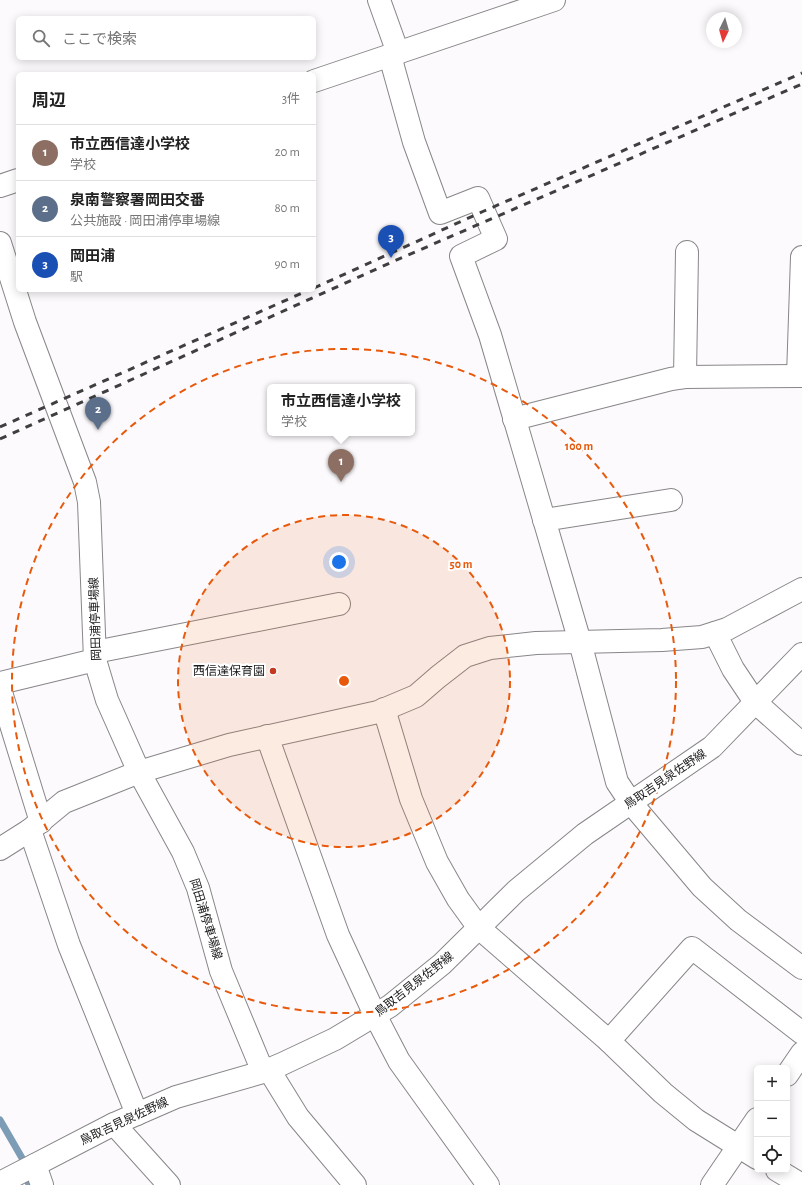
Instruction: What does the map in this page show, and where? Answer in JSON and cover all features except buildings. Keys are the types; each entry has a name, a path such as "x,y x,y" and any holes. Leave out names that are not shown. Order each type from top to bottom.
{"street":[{"path":"378,0 394,55 414,142 440,213 478,198 496,239 461,256 490,335 580,642 617,782 631,803 702,886 738,920 802,968"},
{"path":"316,80 554,0"},
{"path":"0,186 16,181"},
{"name":"岡田浦停車場線","path":"0,243 28,329 85,482 89,502 95,656 107,700 139,772 183,852 198,888 221,971 266,1071 298,1117 355,1185"},
{"path":"685,377 687,252"},
{"path":"514,419 671,379 685,377 800,376 802,257"},
{"path":"544,520 671,500"},
{"path":"0,848 36,826 64,802 139,772 229,745 384,710 416,696 465,656 490,648 536,643 662,640 702,637 727,629 802,590"},
{"path":"0,683 95,656 339,604"},
{"path":"715,633 733,669 755,702 802,744"},
{"name":"鳥取吉見泉佐野線","path":"24,1176 114,1124 176,1097 266,1071 335,1039 390,1006 442,964 522,886 585,834 712,747 802,654"},
{"path":"0,689 69,945 136,1114"},
{"path":"384,710 411,799 437,862 458,900 479,928 609,1041 663,1093 696,1120 754,1156"},
{"path":"267,736 338,935 375,1015 399,1061 488,1185"},
{"path":"609,1041 692,948 802,1033"},
{"path":"790,1070 802,1052"},
{"path":"712,1185 754,1123"},
{"path":"114,1124 169,1185"},
{"path":"782,1173 802,1185"}],"waterway":[{"path":"0,1120 22,1158 29,1185"}],"railway":[{"path":"316,287 484,211 802,73"},
{"path":"0,439 392,262 802,84"},
{"path":"0,427 304,292"}],"place":[{"name":"岡田浦","path":"391,258"},
{"name":"泉南警察署岡田交番","path":"98,430"},
{"name":"市立西信達小学校","path":"341,482"},
{"name":"西信達保育園","path":"273,671"}]}
